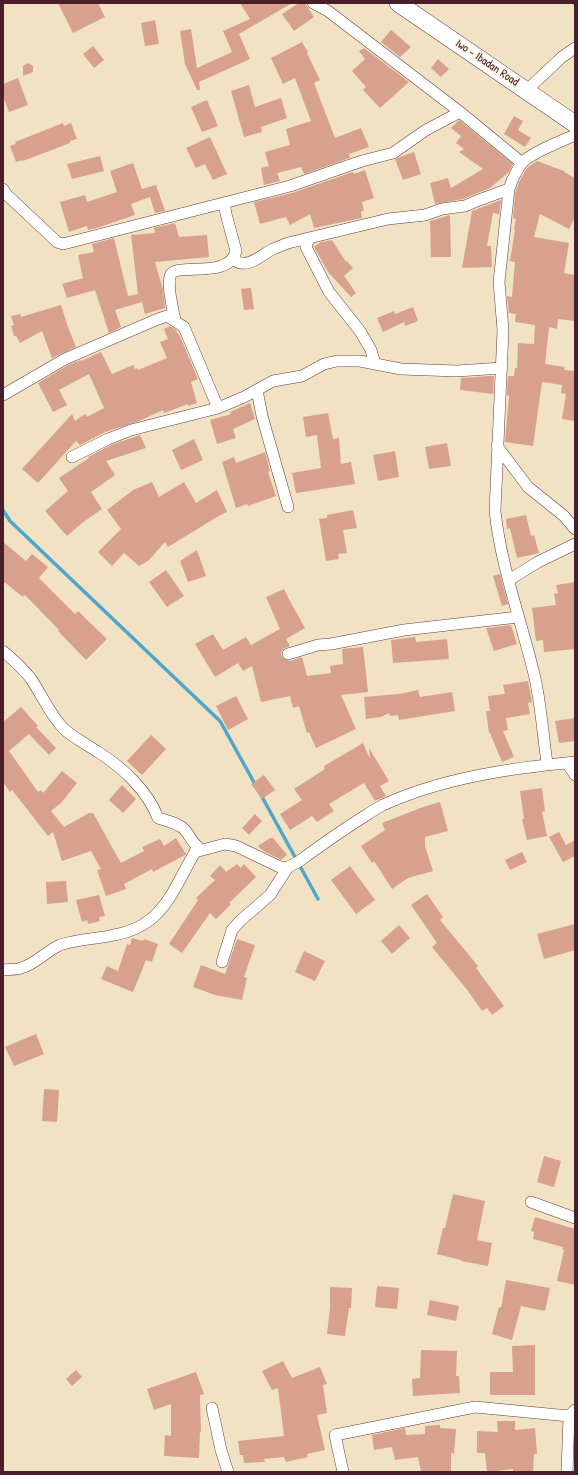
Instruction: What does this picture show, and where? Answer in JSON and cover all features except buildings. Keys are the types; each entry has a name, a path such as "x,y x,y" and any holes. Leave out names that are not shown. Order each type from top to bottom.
{"main road":[{"name":"Iwo - Ibadan Road","path":"398,3 575,124"}],"street":[{"path":"313,3 328,11 460,112 522,163"},
{"path":"527,90 562,57 575,48"},
{"path":"3,189 6,194 57,242 63,244 290,186 393,152 426,130 460,112"},
{"path":"542,765 535,679 496,528 495,511 497,446 503,330 499,282 509,189 512,180 522,163 529,157 575,134"},
{"path":"233,259 236,261 250,262 288,243 388,219 425,215 442,209 465,206 509,189"},
{"path":"175,320 171,299 170,281 172,273 176,270 201,270 213,268 233,259 236,251 224,203"},
{"path":"309,238 306,247 319,273 329,292 360,331 371,350 375,364"},
{"path":"3,395 65,359 167,316 184,327 218,408"},
{"path":"72,457 130,430 218,408 244,397 273,381 302,376 324,364 337,361 360,361 401,369 415,370 457,371 502,368"},
{"path":"257,390 262,416 288,507"},
{"path":"497,446 528,487 564,516 575,529"},
{"path":"509,580 538,562 575,544"},
{"path":"288,654 318,645 331,644 404,630 518,617"},
{"path":"3,652 18,663 31,680 50,713 63,728 124,771 155,808 158,818 174,823 184,829 197,846 164,907 155,917 122,934 61,945 31,964 21,968 3,970"},
{"path":"194,852 225,844 236,846 280,867 288,867 298,862 352,823 382,805 444,783 542,765 567,763 575,775"},
{"path":"222,962 232,930 240,921 270,895 288,867"},
{"path":"532,1202 575,1218"},
{"path":"343,1472 335,1435 475,1406 572,1413 566,1472"},
{"path":"212,1408 221,1450 228,1472"}],"waterway":[{"path":"3,510 10,521 220,721 256,786"},
{"path":"261,795 318,899"}]}
